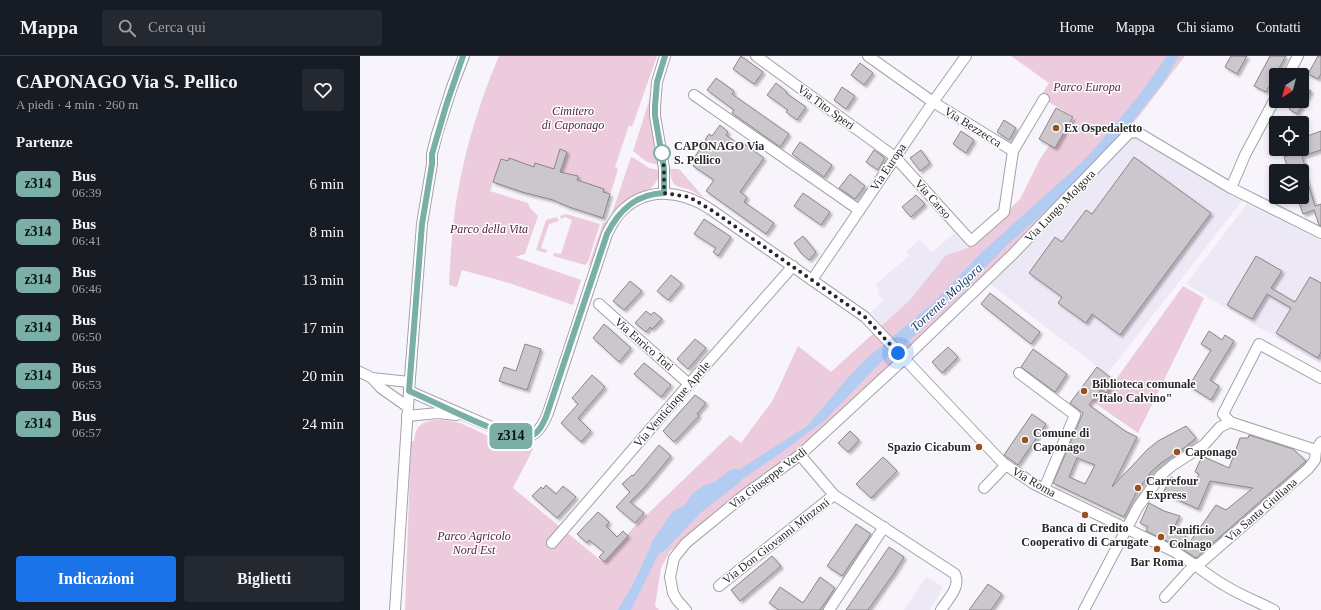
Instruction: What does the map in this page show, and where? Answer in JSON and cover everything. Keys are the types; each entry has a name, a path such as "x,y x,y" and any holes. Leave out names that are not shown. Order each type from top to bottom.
{"street":[{"path":"396,608 409,386 422,224 432,164 432,154 446,106 464,56"},
{"path":"360,372 372,378 409,386 468,417 514,436 528,437 538,431 548,413 607,234 613,222 628,206 639,199 664,193 664,168 655,116 655,106 657,82 665,56"},
{"name":"Via Tito Speri","path":"756,56 895,157"},
{"name":"Via Bezzecca","path":"868,56 933,102 1013,151"},
{"name":"Via Europa","path":"812,280 895,157 966,56"},
{"path":"1292,68 1298,56"},
{"path":"694,95 859,210"},
{"path":"1013,151 1044,99"},
{"path":"1231,188 1245,155 1270,108"},
{"name":"Via Lungo Molgora","path":"901,356 1012,255 1129,133 1137,132 1231,188 1321,233"},
{"name":"Via Carso","path":"895,157 971,241 1004,212 1013,151"},
{"name":"Via Roma","path":"664,193 689,197 710,209 865,317 1006,465 1020,476 1175,552 1225,586 1274,610"},
{"name":"Via Venticinque Aprile","path":"552,543 793,266"},
{"name":"Via Enrico Toti","path":"598,304 689,384"},
{"path":"1318,446 1230,422 1223,414 1259,344 1321,378"},
{"name":"Via Giuseppe Verdi","path":"686,610 673,593 670,577 672,562 679,550 747,493 800,455 901,356"},
{"path":"1019,373 1075,415 1044,489"},
{"path":"372,378 408,412 438,413 468,417"},
{"path":"1084,610 1144,496 1161,475 1173,464 1204,445 1220,427 1230,422"},
{"name":"Via Santa Giuliana","path":"1165,596 1196,565 1308,469 1315,460 1318,446"},
{"path":"800,455 834,495 955,574 958,580 956,587 941,610"},
{"path":"984,488 1006,465"},
{"name":"Via Don Giovanni Minzoni","path":"719,586 834,495"},
{"path":"829,610 884,527"}],"shaded area":[{"path":"1133,136 1242,201 1107,374 990,284"},
{"path":"1247,204 1321,240 1321,364 1186,284"},
{"path":"955,233 969,249 884,329 871,312 883,301 877,294 880,291 875,285 909,256 906,252 919,240 932,252"},
{"path":"926,577 943,587 930,610 904,610"}],"green space":[{"path":"499,56 657,56 632,127 629,125 615,167 618,169 603,219 540,196 493,183 490,191 528,203 530,208 538,216 525,254 515,257 581,280 573,305 509,283 462,270 457,287 449,285 453,227 459,183 476,119"},
{"name":"Parco Agricolo Nord Est","path":"1011,56 1185,56 1131,125 1134,129 911,349 893,361 805,447 670,551 661,568 655,606 659,610 405,610 411,441 414,441 416,430 421,425 426,422 438,420 451,421 462,424 506,443 515,445 533,444 533,449 513,488 604,563 633,528 730,435 741,443 773,400 798,346 831,372 910,300 946,255 966,249 1020,199 1040,159 1051,143 1076,118 1040,97 1049,83"},
{"path":"652,92 658,165 647,162 633,151"},
{"path":"631,157 649,168 659,170 657,180 648,190 625,201 613,214 612,213"},
{"path":"670,169 678,169 681,171 704,198 693,191 676,186 672,181"},
{"path":"566,214 600,224 588,262 585,265 553,256 554,253 561,254 572,220 565,217 561,219 560,216"},
{"path":"557,217 559,221 549,224 541,248 547,250 546,253 536,250 546,220"},
{"path":"608,221 594,258 588,267 603,223"},
{"path":"1183,286 1204,298 1138,433 1092,401 1101,389 1107,392"}],"water":[{"name":"Torrente Molgora","path":"1167,56 1179,56 1163,83 1129,126 1066,193 1006,246 966,287 908,342 881,362 825,420 778,455 732,486 717,489 703,502 683,513 663,545 631,610 618,610 633,584 655,537 673,511 684,506 692,494 703,486 723,480 807,426 867,358 932,304 982,252 1079,165 1141,93"}],"building":[{"path":"741,56 763,72 754,84 733,69"},
{"path":"1231,56 1247,56 1237,74 1225,67"},
{"path":"1270,56 1286,56 1279,68 1269,68 1269,87 1266,92 1254,86"},
{"path":"1318,56 1321,56 1321,74 1318,79 1309,74"},
{"path":"860,63 873,73 864,85 851,75"},
{"path":"716,78 734,91 732,94 789,134 780,147 732,113 734,110 707,90"},
{"path":"776,83 787,92 786,93 806,107 797,120 786,112 788,110 767,95"},
{"path":"842,87 855,96 846,109 834,100"},
{"name":"Ex Ospedaletto","path":"1056,108 1073,117 1055,148 1039,139"},
{"path":"1290,108 1301,108 1297,114"},
{"path":"1004,120 1016,128 1009,140 997,132"},
{"path":"720,125 728,132 726,135 741,146 743,143 764,158 740,192 747,197 744,202 774,223 766,234 706,191 714,180 693,166 697,160 694,158 705,140 709,134 712,136"},
{"path":"961,131 974,140 966,153 953,144"},
{"path":"1321,131 1321,150 1309,154 1309,135"},
{"path":"800,142 832,165 824,177 792,154"},
{"path":"560,149 567,152 560,172 578,176 577,180 604,189 603,192 610,194 603,218 553,200 522,192 493,182 501,159 508,161 509,158 534,167 535,163 554,169"},
{"path":"874,150 885,158 878,170 866,162"},
{"path":"921,150 930,163 920,171 910,158"},
{"path":"1302,156 1304,164 1286,164 1284,157"},
{"path":"1134,157 1211,213 1120,335 1092,314 1086,323 1058,303 1062,297 1029,273 1055,237 1062,242 1086,210 1092,214"},
{"path":"850,174 865,186 855,199 839,188"},
{"path":"1309,186 1315,206 1321,204 1321,226 1319,225 1314,210 1303,214 1299,204 1309,204"},
{"path":"803,193 830,212 821,225 794,206"},
{"path":"916,195 925,204 911,217 902,207"},
{"path":"704,219 731,237 718,256 713,252 716,248 694,234"},
{"path":"803,236 816,252 809,260 801,253 794,243"},
{"path":"1256,256 1282,271 1271,288 1295,302 1310,277 1321,283 1321,352 1318,358 1276,333 1291,308 1267,294 1252,319 1227,305"},
{"path":"671,275 682,284 668,300 657,291"},
{"path":"630,281 642,291 624,310 613,301"},
{"path":"990,293 1040,332 1031,344 981,304"},
{"path":"646,311 651,315 654,312 662,319 652,329 650,327 646,332 635,323"},
{"path":"604,324 631,348 619,362 593,338"},
{"path":"1209,331 1222,340 1225,335 1234,341 1210,380 1219,386 1211,400 1189,386 1211,350 1201,344"},
{"path":"695,339 706,348 688,369 677,359"},
{"path":"525,344 541,349 527,390 499,381 504,367 516,371"},
{"path":"948,347 958,357 942,373 932,362"},
{"path":"1033,349 1067,374 1055,392 1021,367"},
{"path":"644,363 671,385 661,397 634,374"},
{"path":"1097,367 1115,381 1106,393 1101,389 1089,405 1125,431 1137,437 1112,487 1148,449 1158,441 1186,426 1196,438 1151,472 1137,491 1124,517 1053,483 1083,413 1070,403","holes":["1077,458 1095,465 1085,484 1069,477"]},
{"path":"592,375 605,387 578,418 591,431 581,442 561,423 578,404 572,398"},
{"path":"695,395 706,403 697,414 699,416 674,442 663,431"},
{"name":"Comune di Caponago","path":"1032,414 1046,424 1018,465 1004,455"},
{"path":"850,431 859,440 848,452 838,443"},
{"path":"1249,435 1293,449 1306,461 1196,558 1184,550 1216,505 1226,510 1253,488 1210,481 1198,509 1163,493 1171,477 1193,487 1199,474 1195,472 1202,456 1229,468 1240,438 1248,438"},
{"path":"659,445 671,456 645,487 630,502 644,513 635,523 616,507 630,492 622,484 632,475 633,476"},
{"path":"883,457 897,471 871,498 856,484"},
{"path":"546,485 556,494 563,486 576,497 557,518 532,496 541,487 543,489"},
{"path":"1149,503 1164,511 1180,516 1173,529 1186,535 1181,548 1146,531 1148,527 1140,523"},
{"path":"598,512 609,522 606,526 617,537 623,531 628,536 604,562 599,557 604,552 589,540 587,543 577,534"},
{"path":"856,524 871,534 842,576 827,566"},
{"path":"889,547 904,557 894,573 868,610 846,610"},
{"path":"772,556 781,566 740,601 731,590"},
{"path":"820,577 835,588 820,610 779,610 769,603 780,587 803,603"},
{"path":"988,584 1002,594 991,610 969,610"}],"waterway":[{"name":"Torrente Molgora","path":"659,545 695,507 734,477"}],"bus line":[{"name":"z314","path":"463,56 432,154 432,164 422,224 409,391 501,432 521,438 532,436 536,433 540,429 546,417 607,234 613,222 628,206 639,199 664,193 664,168 655,116 655,106 657,82 665,56"}],"place":[{"name":"Ex Ospedaletto","path":"1056,128"},
{"name":"CAPONAGO Via S. Pellico","path":"662,153"},
{"name":"Biblioteca comunale \"Italo Calvino\"","path":"1084,391"},
{"name":"Comune di Caponago","path":"1025,440"},
{"name":"Spazio Cicabum","path":"979,447"},
{"name":"Caponago","path":"1177,452"},
{"name":"Carrefour Express","path":"1138,488"},
{"name":"Banca di Credito Cooperativo di Carugate","path":"1085,515"},
{"name":"Panificio Colnago","path":"1161,537"},
{"name":"Bar Roma","path":"1157,549"}],"route":[{"path":"662,153 664,168 664,193 675,194 697,200 865,317 898,353"}],"park label":[{"name":"Parco Europa","path":"1087,87"},
{"name":"Cimitero di Caponago","path":"573,118"},
{"name":"Parco della Vita","path":"489,229"}]}
